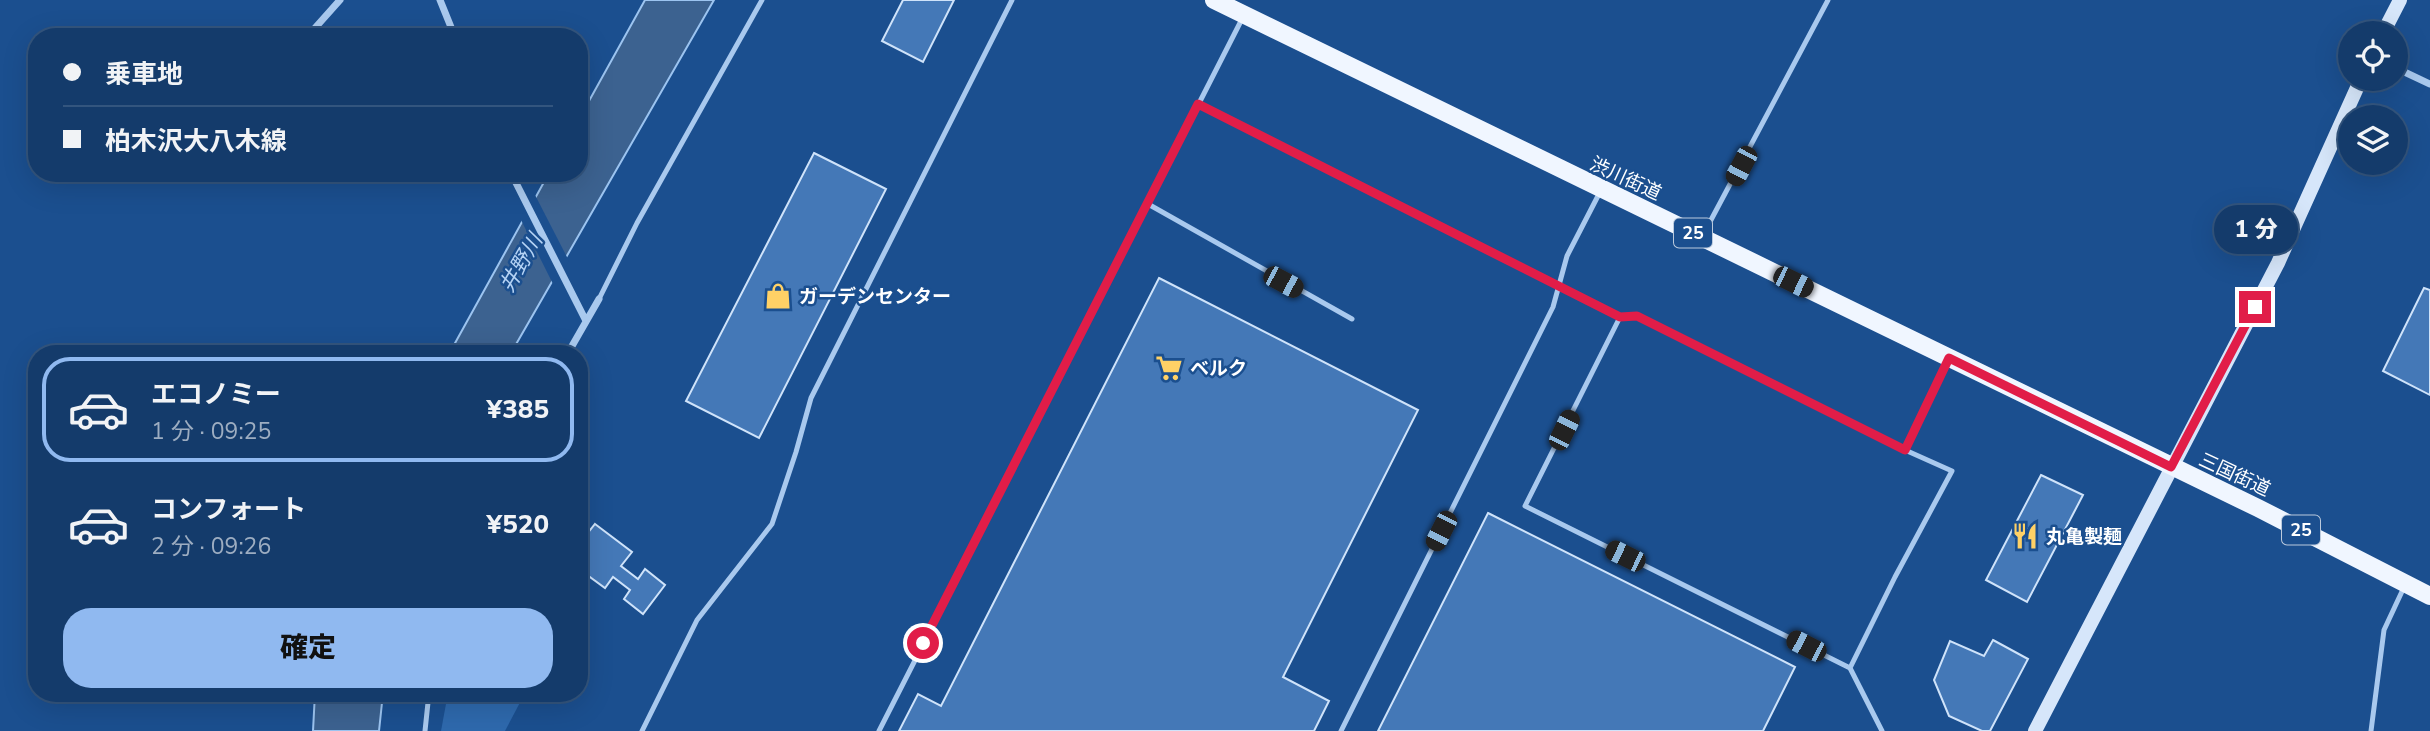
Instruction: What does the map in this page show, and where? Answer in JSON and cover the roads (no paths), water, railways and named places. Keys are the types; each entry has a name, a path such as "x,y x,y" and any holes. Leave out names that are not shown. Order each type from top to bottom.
{"main road":[{"name":"渋川街道","path":"1214,0 2171,467"},
{"path":"2389,21 2400,0"},
{"path":"2035,731 2278,263 2356,91"},
{"name":"三国街道","path":"2171,467 2430,596"}],"street":[{"path":"315,28 340,0"},
{"path":"440,0 451,28"},
{"path":"2408,74 2430,84"},
{"path":"516,182 586,321"},
{"path":"572,345 598,299"}],"lane":[{"path":"598,299 637,223 762,0"},
{"path":"642,731 698,620 772,524 811,398 1012,0"},
{"path":"1702,237 1828,0"},
{"path":"879,731 1244,14"},
{"path":"1198,104 1620,317 1637,316 1952,471 1850,668"},
{"path":"1341,731 1553,307 1567,256 1601,190"},
{"path":"1148,204 1352,319"},
{"path":"1620,317 1525,506 1850,668 1882,731"},
{"path":"1905,450 1949,358"},
{"path":"2371,731 2384,630 2406,584"},
{"path":"425,731 428,702"}],"water":[{"name":"井野川","path":"645,0 714,0 516,345 454,345 544,182 588,182 588,103"},
{"path":"315,702 382,702 379,731 313,731"}],"place":[{"name":"ガーデンセンター","path":"778,296"},
{"name":"ベルク","path":"1169,368"},
{"name":"丸亀製麺","path":"2025,536"}]}
